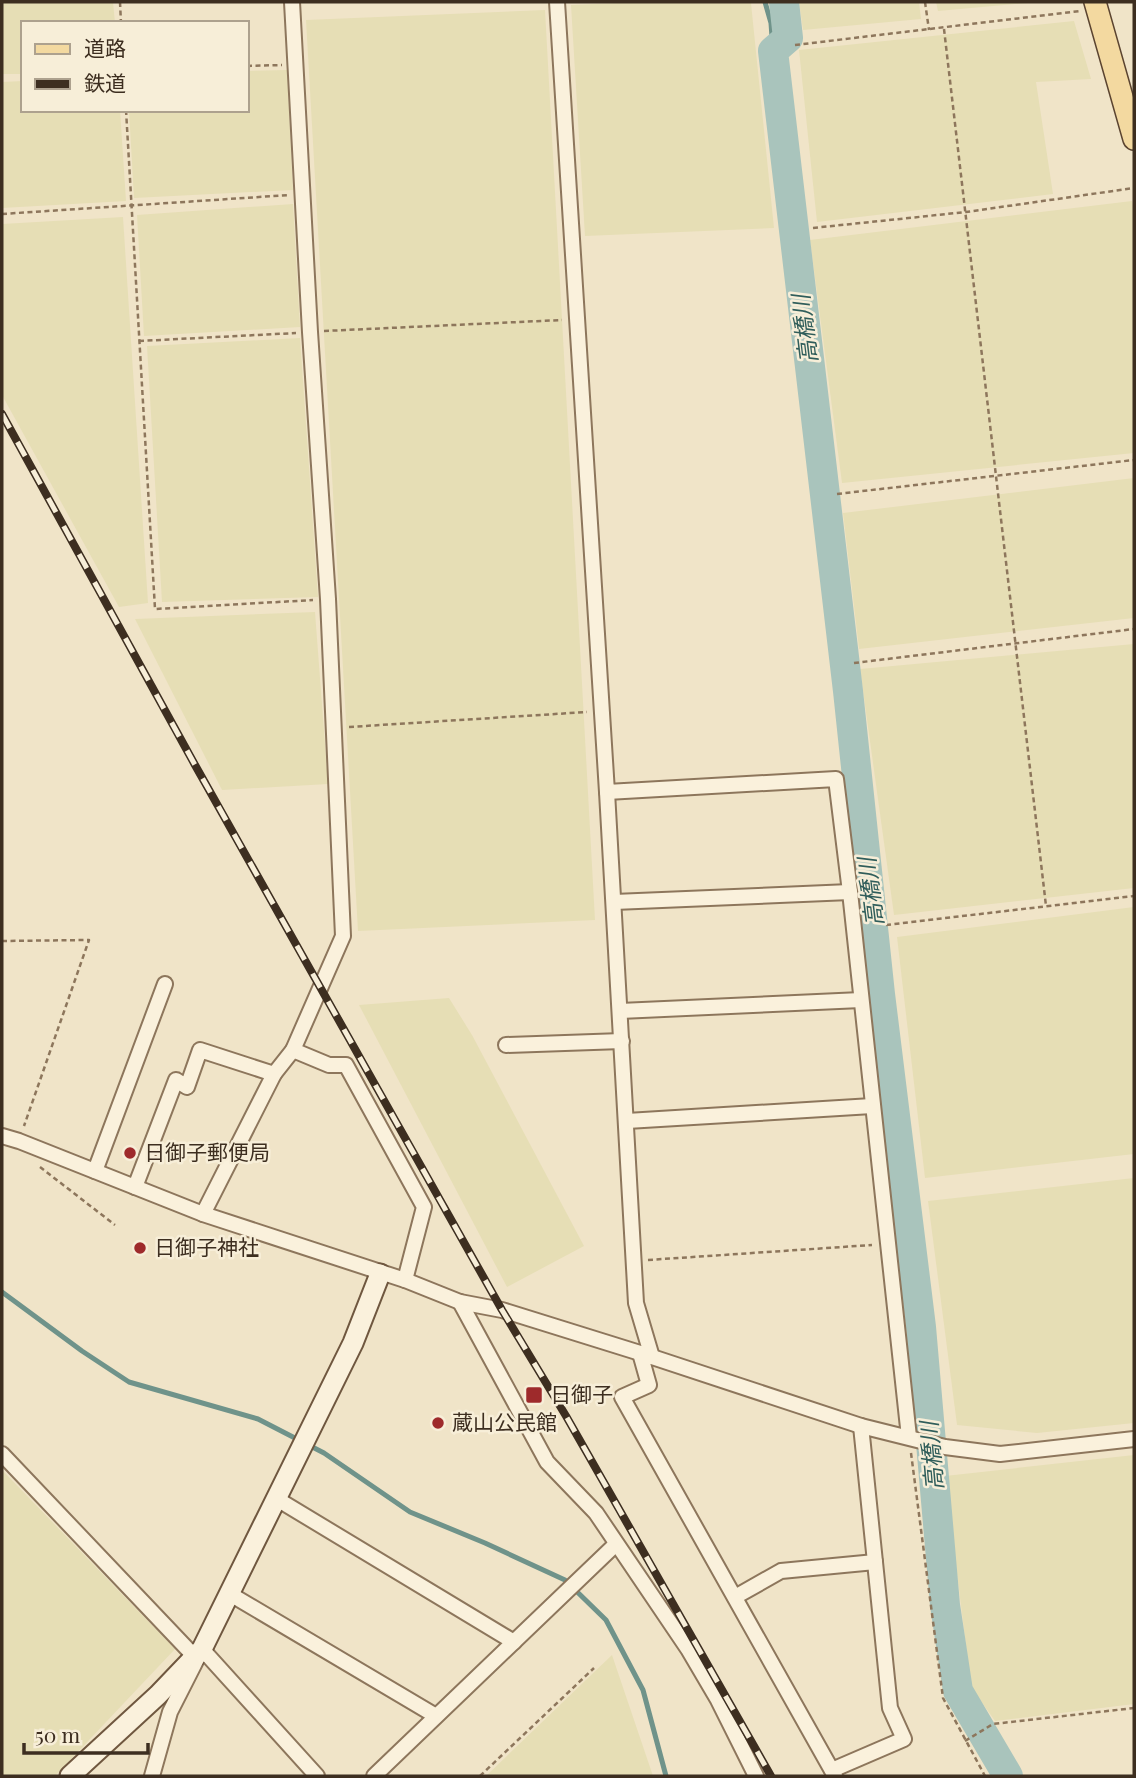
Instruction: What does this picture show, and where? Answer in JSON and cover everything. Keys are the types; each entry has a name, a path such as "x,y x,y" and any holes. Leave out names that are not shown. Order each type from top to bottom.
{"main road":[{"path":"1096,5 1134,139"}],"street":[{"path":"203,1213 274,1074 293,1050 343,936 328,599 292,2"},
{"path":"557,2 614,902 636,1303 649,1385 622,1397 833,1773 904,1739 890,1708 861,1426"},
{"path":"607,792 836,779 888,1244 913,1438"},
{"path":"614,902 850,892"},
{"path":"95,1171 165,984"},
{"path":"620,1011 862,1000"},
{"path":"506,1045 622,1041"},
{"path":"135,1187 176,1080 187,1087 200,1050 274,1074"},
{"path":"293,1050 329,1065 346,1065 424,1208 405,1280"},
{"path":"627,1121 872,1106"},
{"path":"2,1136 203,1213 380,1274 405,1280 460,1303 502,1310 861,1426 945,1447 1000,1454 1134,1439"},
{"path":"152,1776 170,1712 353,1343 380,1274"},
{"path":"460,1303 547,1462 596,1513 688,1649 755,1776"},
{"path":"2,1454 317,1776"},
{"path":"277,1499 514,1642"},
{"path":"374,1776 616,1544"},
{"path":"735,1597 781,1571 875,1562"},
{"path":"230,1594 436,1716"},
{"path":"71,1776 158,1695 198,1653"}],"path":[{"path":"120,2 121,21"},
{"path":"925,2 929,30"},
{"path":"795,44 944,29 1096,5"},
{"path":"944,29 1046,906"},
{"path":"248,66 295,64"},
{"path":"126,112 155,609 328,599"},
{"path":"813,229 966,212 1134,188"},
{"path":"2,214 303,194"},
{"path":"139,341 577,319"},
{"path":"837,495 1134,460"},
{"path":"854,663 1134,629"},
{"path":"335,728 602,711"},
{"path":"886,925 1134,896"},
{"path":"2,941 89,940 19,1141 19,1152 115,1225"},
{"path":"634,1261 888,1244"},
{"path":"913,1438 943,1698 985,1776"},
{"path":"480,1776 594,1668"},
{"path":"965,1741 993,1724 1134,1708"}],"shaded area":[{"path":"2,2 113,2 115,21 21,21 21,74 2,74"},
{"path":"640,2 751,3 774,228 585,236 571,5"},
{"path":"799,2 919,2 921,19 803,30"},
{"path":"936,2 1039,2 938,11"},
{"path":"545,10 595,920 358,931 306,20"},
{"path":"1074,21 1091,79 1036,82 1053,194 817,222 799,50"},
{"path":"287,70 293,190 134,198 129,112 248,112 248,71"},
{"path":"21,81 21,112 120,112 126,201 2,208 2,82"},
{"path":"1132,201 1134,453 842,483 810,240"},
{"path":"293,204 300,327 144,336 137,215"},
{"path":"123,217 148,603 119,607 2,395 2,224"},
{"path":"300,338 318,597 162,602 147,346"},
{"path":"1134,478 1134,618 859,649 843,513"},
{"path":"315,612 328,784 222,790 135,619"},
{"path":"1134,644 1134,888 894,915 860,669"},
{"path":"1134,907 1134,1154 925,1178 897,937"},
{"path":"449,998 472,1035 584,1246 507,1287 359,1005"},
{"path":"1134,1178 1134,1423 1037,1433 957,1425 928,1201"},
{"path":"1134,1455 1134,1704 995,1721 971,1687 945,1476"},
{"path":"2,1470 175,1649 55,1776 2,1776"},
{"path":"612,1655 653,1776 486,1776"}],"waterway":[{"path":"765,2 771,23 773,51"},
{"name":"高橋川","path":"784,2 788,38 773,51 848,691 880,994 921,1327 945,1605 958,1691 1008,1776"},
{"path":"2,1292 129,1382 258,1419 324,1453 410,1512 565,1580 606,1620 643,1690 666,1776"}],"railway":[{"path":"2,414 195,765 502,1310 566,1416 771,1776"}],"place":[{"name":"日御子郵便局","path":"130,1153"},
{"name":"日御子神社","path":"140,1248"},
{"name":"日御子","path":"534,1395"},
{"name":"蔵山公民館","path":"438,1423"}]}
